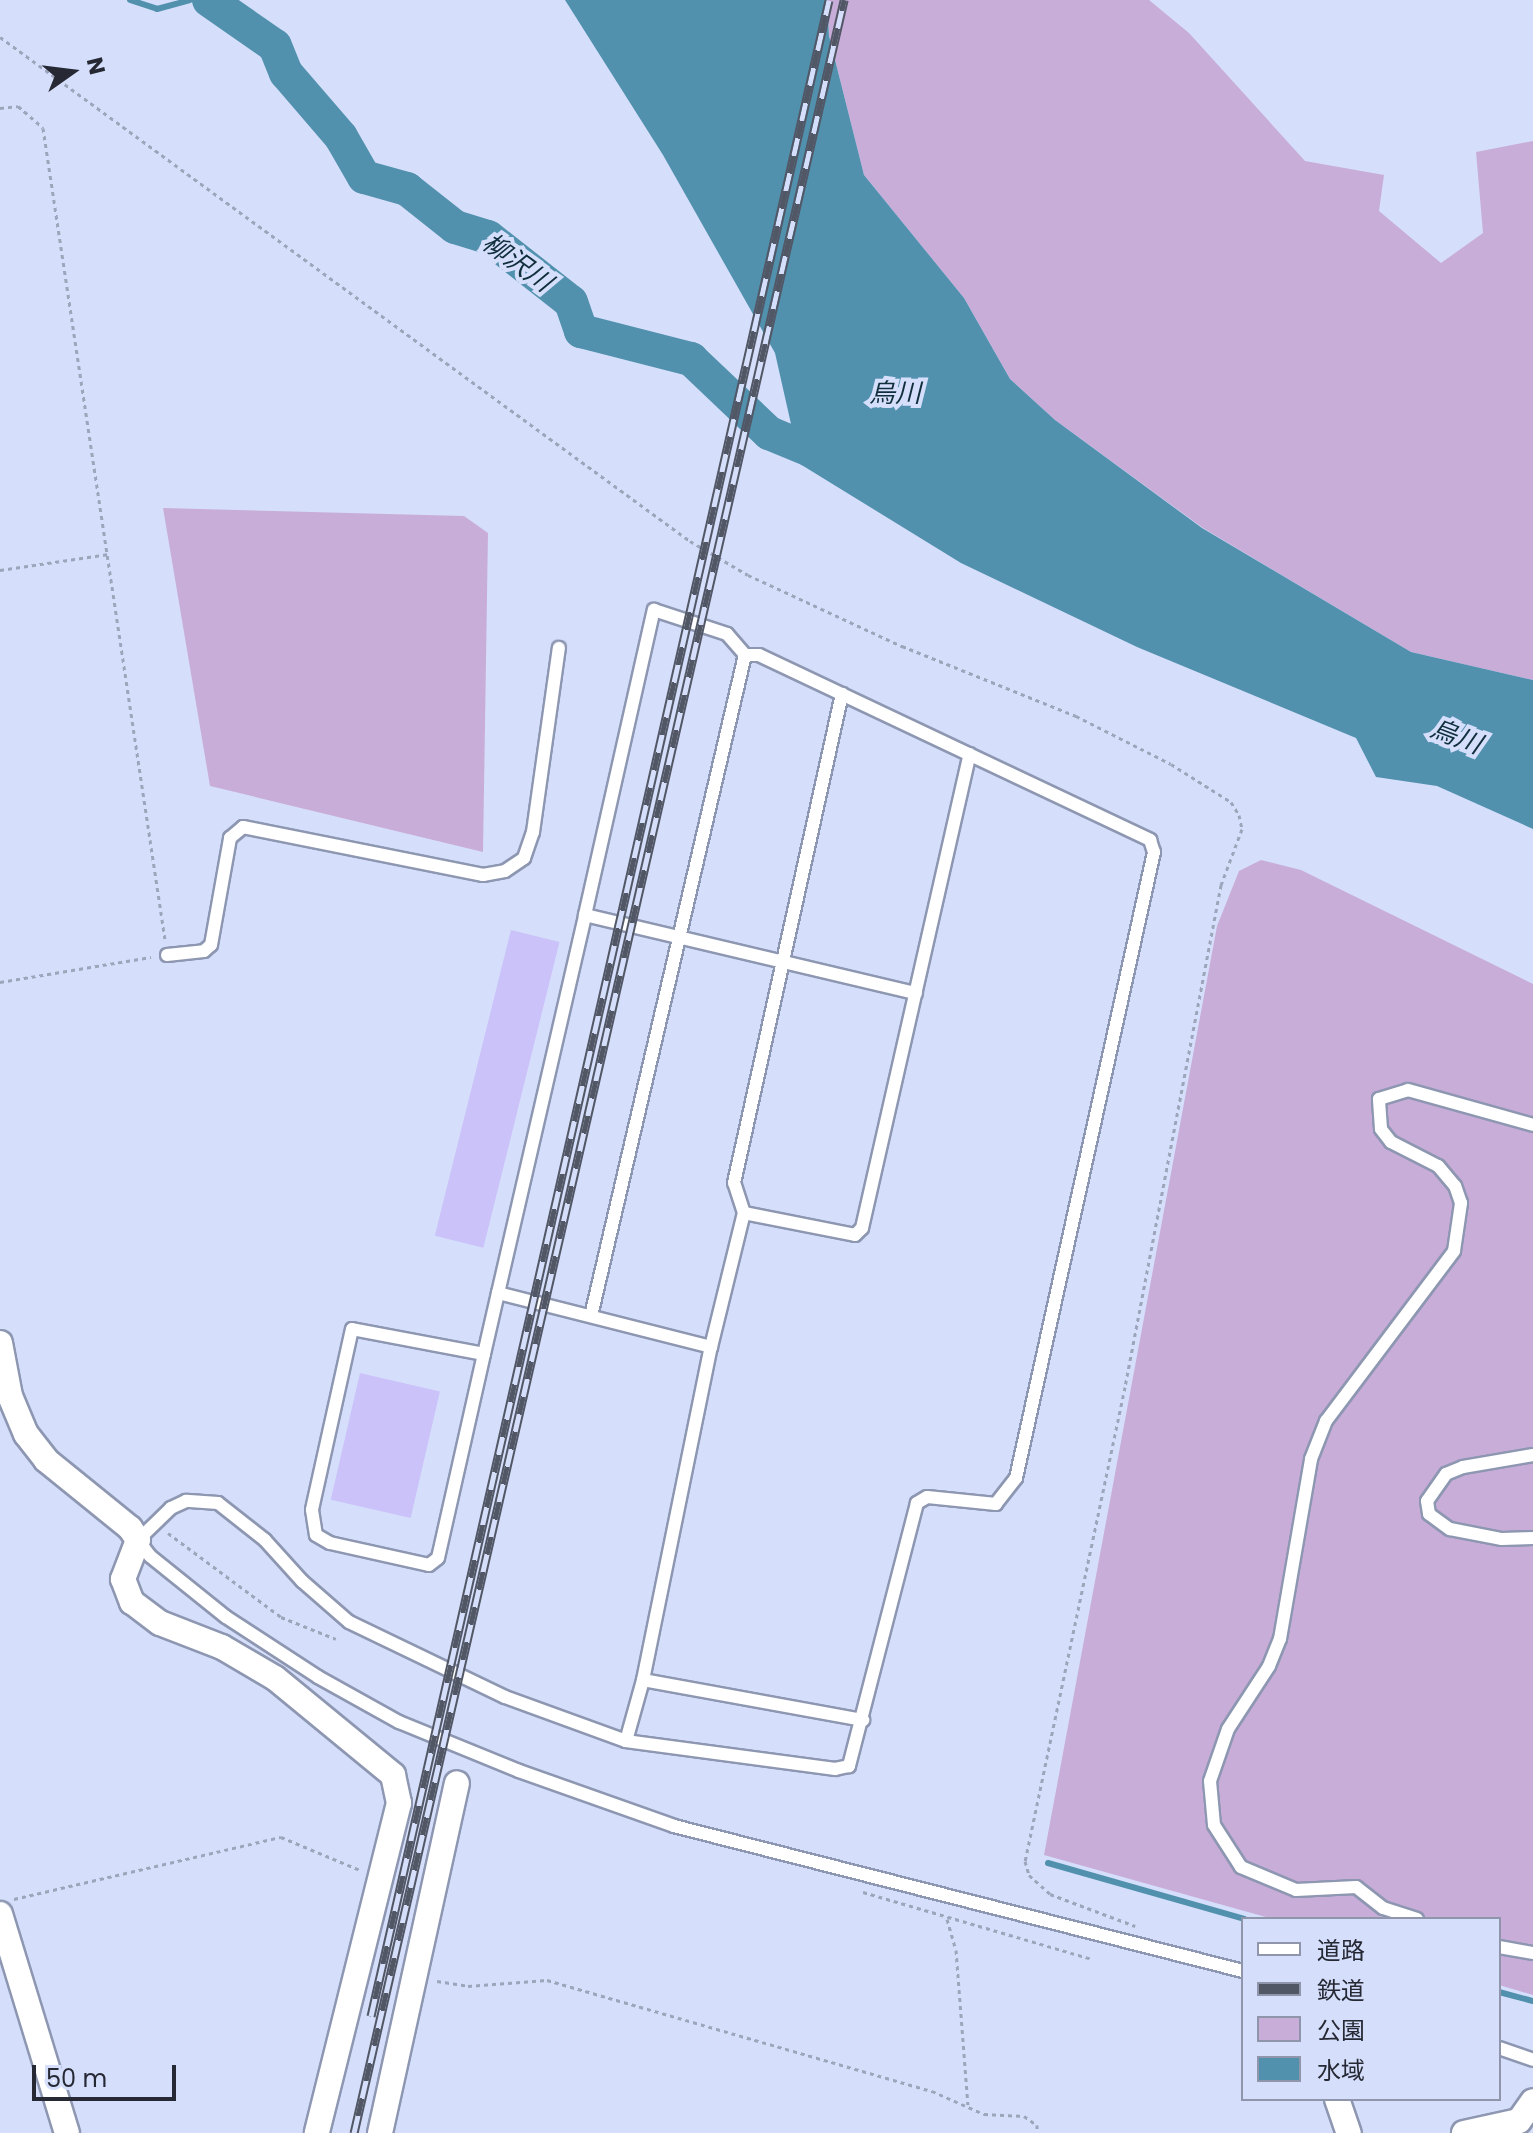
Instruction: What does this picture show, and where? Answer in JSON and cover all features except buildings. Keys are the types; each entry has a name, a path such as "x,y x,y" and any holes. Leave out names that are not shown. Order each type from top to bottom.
{"street":[{"path":"0,1343 5,1398 46,1460 130,1528 146,1531 123,1579 132,1602 143,1613 222,1647 275,1678 393,1775 399,1803 317,2133"},
{"path":"380,2133 457,1783"},
{"path":"0,1914 67,2133"},
{"path":"1338,2101 1349,2133"},
{"path":"1464,2133 1519,2121 1533,2101"}],"lane":[{"path":"484,1354 352,1329 312,1510 316,1535 330,1543 429,1565 438,1558 654,610 727,634 745,655 759,655 1139,832 1150,840 1154,852 1016,1478 996,1504 927,1497 917,1503 849,1766 835,1769 626,1741 505,1697 349,1622 302,1581 265,1540 218,1503 186,1501 146,1531 150,1556 226,1617 318,1677 399,1722 533,1777 674,1826 1241,1970"},
{"path":"167,955 204,951 211,945 230,838 243,827 483,875 505,871 524,858 533,832 559,648"},
{"path":"591,1316 745,655"},
{"path":"626,1741 643,1680 711,1347 744,1213 734,1183 842,694"},
{"path":"744,1213 855,1235 862,1228 970,754"},
{"path":"585,915 679,940 916,993"},
{"path":"1411,1917 1383,1908 1356,1887 1296,1890 1241,1867 1214,1825 1210,1781 1228,1729 1269,1666 1280,1639 1308,1474 1326,1421 1454,1251 1461,1203 1455,1186 1438,1166 1391,1142 1381,1129 1379,1099 1408,1090 1533,1125"},
{"path":"498,1293 711,1347"},
{"path":"1533,1455 1463,1467 1446,1474 1427,1501 1429,1514 1450,1529 1502,1539 1533,1538"},
{"path":"643,1680 863,1720"},
{"path":"1501,1947 1533,1953"},
{"path":"1501,2049 1533,2060"}],"path":[{"path":"0,37 690,541 748,575 902,646 1076,716 1231,802 1242,829 1221,885 1125,1387 1025,1861 1029,1875 1050,1894 1148,1931"},
{"path":"0,108 18,106 43,128 167,955 0,982"},
{"path":"0,570 109,554"},
{"path":"146,1531 281,1617 336,1639"},
{"path":"0,1902 281,1837 378,1878"},
{"path":"861,1891 947,1919 1092,1959"},
{"path":"947,1919 956,1950 968,2105"},
{"path":"418,1966 442,1985 547,1980 968,2105 984,2114 1024,2116 1037,2125 1037,2133"}],"green space":[{"path":"827,0 1149,0 1189,33 1305,161 1384,175 1379,211 1441,263 1483,233 1476,152 1533,141 1533,680 1411,652 1203,528 1055,420 1010,379 964,298 864,175 829,36"},
{"path":"163,508 464,516 488,533 483,852 210,786"},
{"path":"1261,860 1301,870 1533,984 1533,1995 1501,1986 1501,1917 1266,1917 1044,1855 1217,926 1239,871"}],"water":[{"name":"烏川","path":"565,0 827,0 829,36 864,175 964,298 1010,379 1055,420 1202,528 1411,652 1533,680 1533,829 1437,786 1376,777 1356,738 1137,647 961,563 800,464 775,353 663,155"}],"waterway":[{"name":"柳沢川","path":"130,0 157,9 190,0"},
{"name":"柳沢川","path":"209,0 275,46 286,73 341,137 364,177 407,189 455,227 488,237 571,302 581,331 691,359 769,433 839,462"},
{"path":"1048,1863 1241,1918"},
{"path":"1501,1993 1533,2001"}],"railway":[{"path":"371,2016 829,0"},
{"path":"354,2133 844,0"}]}
